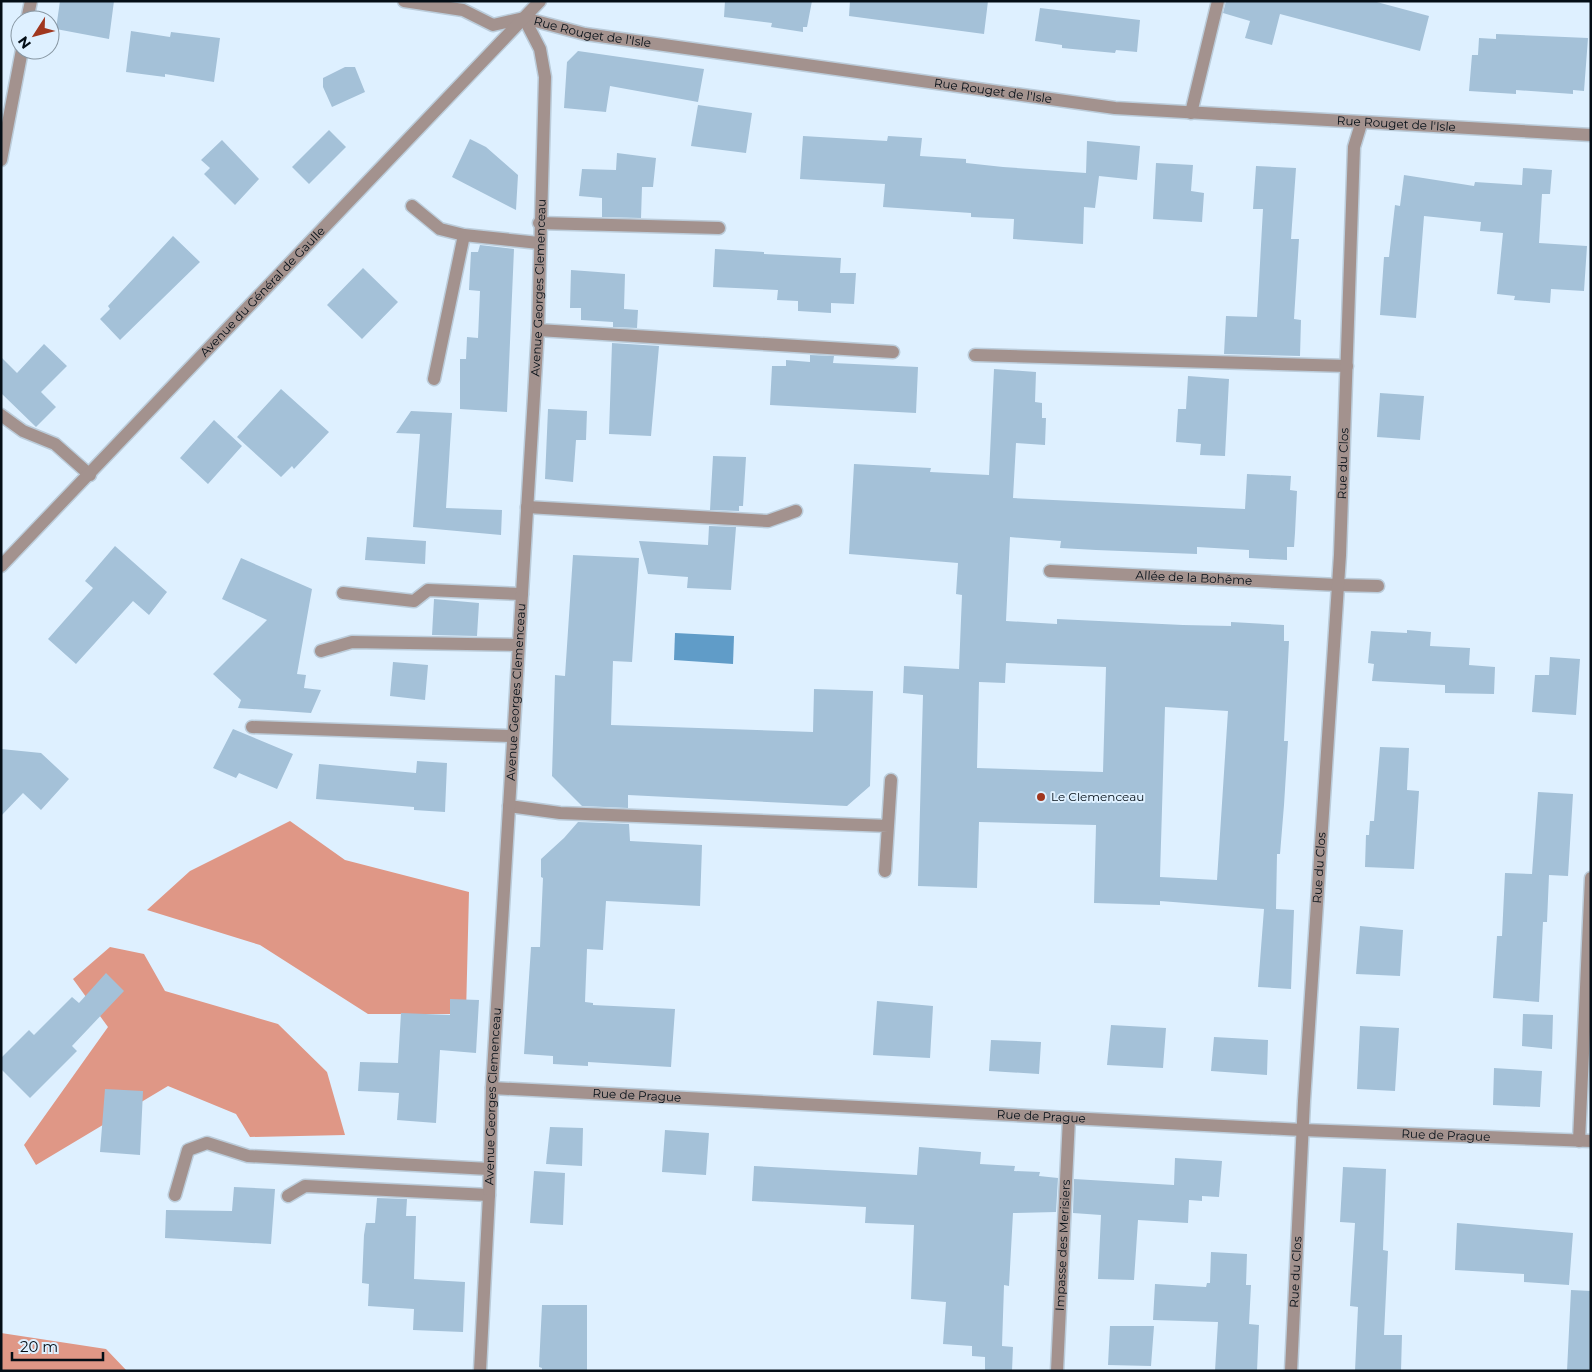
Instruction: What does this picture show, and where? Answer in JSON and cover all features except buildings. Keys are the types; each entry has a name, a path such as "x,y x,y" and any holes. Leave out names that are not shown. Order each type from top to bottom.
{"street":[{"name":"Rue Rouget de l'Isle","path":"404,1 463,10 493,24 524,18 585,34 1115,108 1361,124 1526,130 1591,135"},
{"name":"Avenue du Général de Gaulle","path":"1,566 90,475 540,1"},
{"path":"1191,113 1218,1"},
{"name":"Avenue Georges Clemenceau","path":"480,1371 489,1195 492,1088 538,330 545,77 540,49 524,18"},
{"path":"1,160 20,60"},
{"name":"Rue du Clos","path":"1291,1371 1302,1130 1338,585 1354,147 1361,124"},
{"path":"412,206 440,229 464,235 539,242"},
{"path":"540,223 719,228"},
{"path":"434,379 464,235"},
{"path":"538,330 893,352"},
{"path":"975,355 1347,366"},
{"path":"1,415 23,431 55,444 90,475"},
{"path":"527,507 768,521 796,511"},
{"name":"Allée de la Bohême","path":"1050,571 1378,586"},
{"path":"343,594 414,601 428,590 522,594"},
{"path":"321,651 352,642 518,645"},
{"path":"252,727 512,736"},
{"path":"885,871 891,780"},
{"path":"509,806 560,813 888,826"},
{"path":"1585,1141 1591,878"},
{"name":"Rue de Prague","path":"492,1088 1302,1130 1585,1141"},
{"name":"Impasse des Merisiers","path":"1056,1371 1069,1118"},
{"path":"175,1195 188,1150 207,1143 248,1156 489,1169"},
{"path":"288,1196 304,1186 489,1195"}],"shaded area":[{"path":"290,821 345,860 469,892 466,1014 368,1014 260,945 147,910 190,871"},
{"path":"110,947 144,954 165,991 278,1024 327,1072 345,1135 250,1137 236,1114 168,1086 36,1165 24,1145 108,1027 73,979"},
{"path":"1,1333 106,1349 127,1371 1,1371"}],"water":[{"path":"675,633 734,636 733,664 674,660"}],"place":[{"name":"Le Clemenceau","path":"1041,797"}]}
